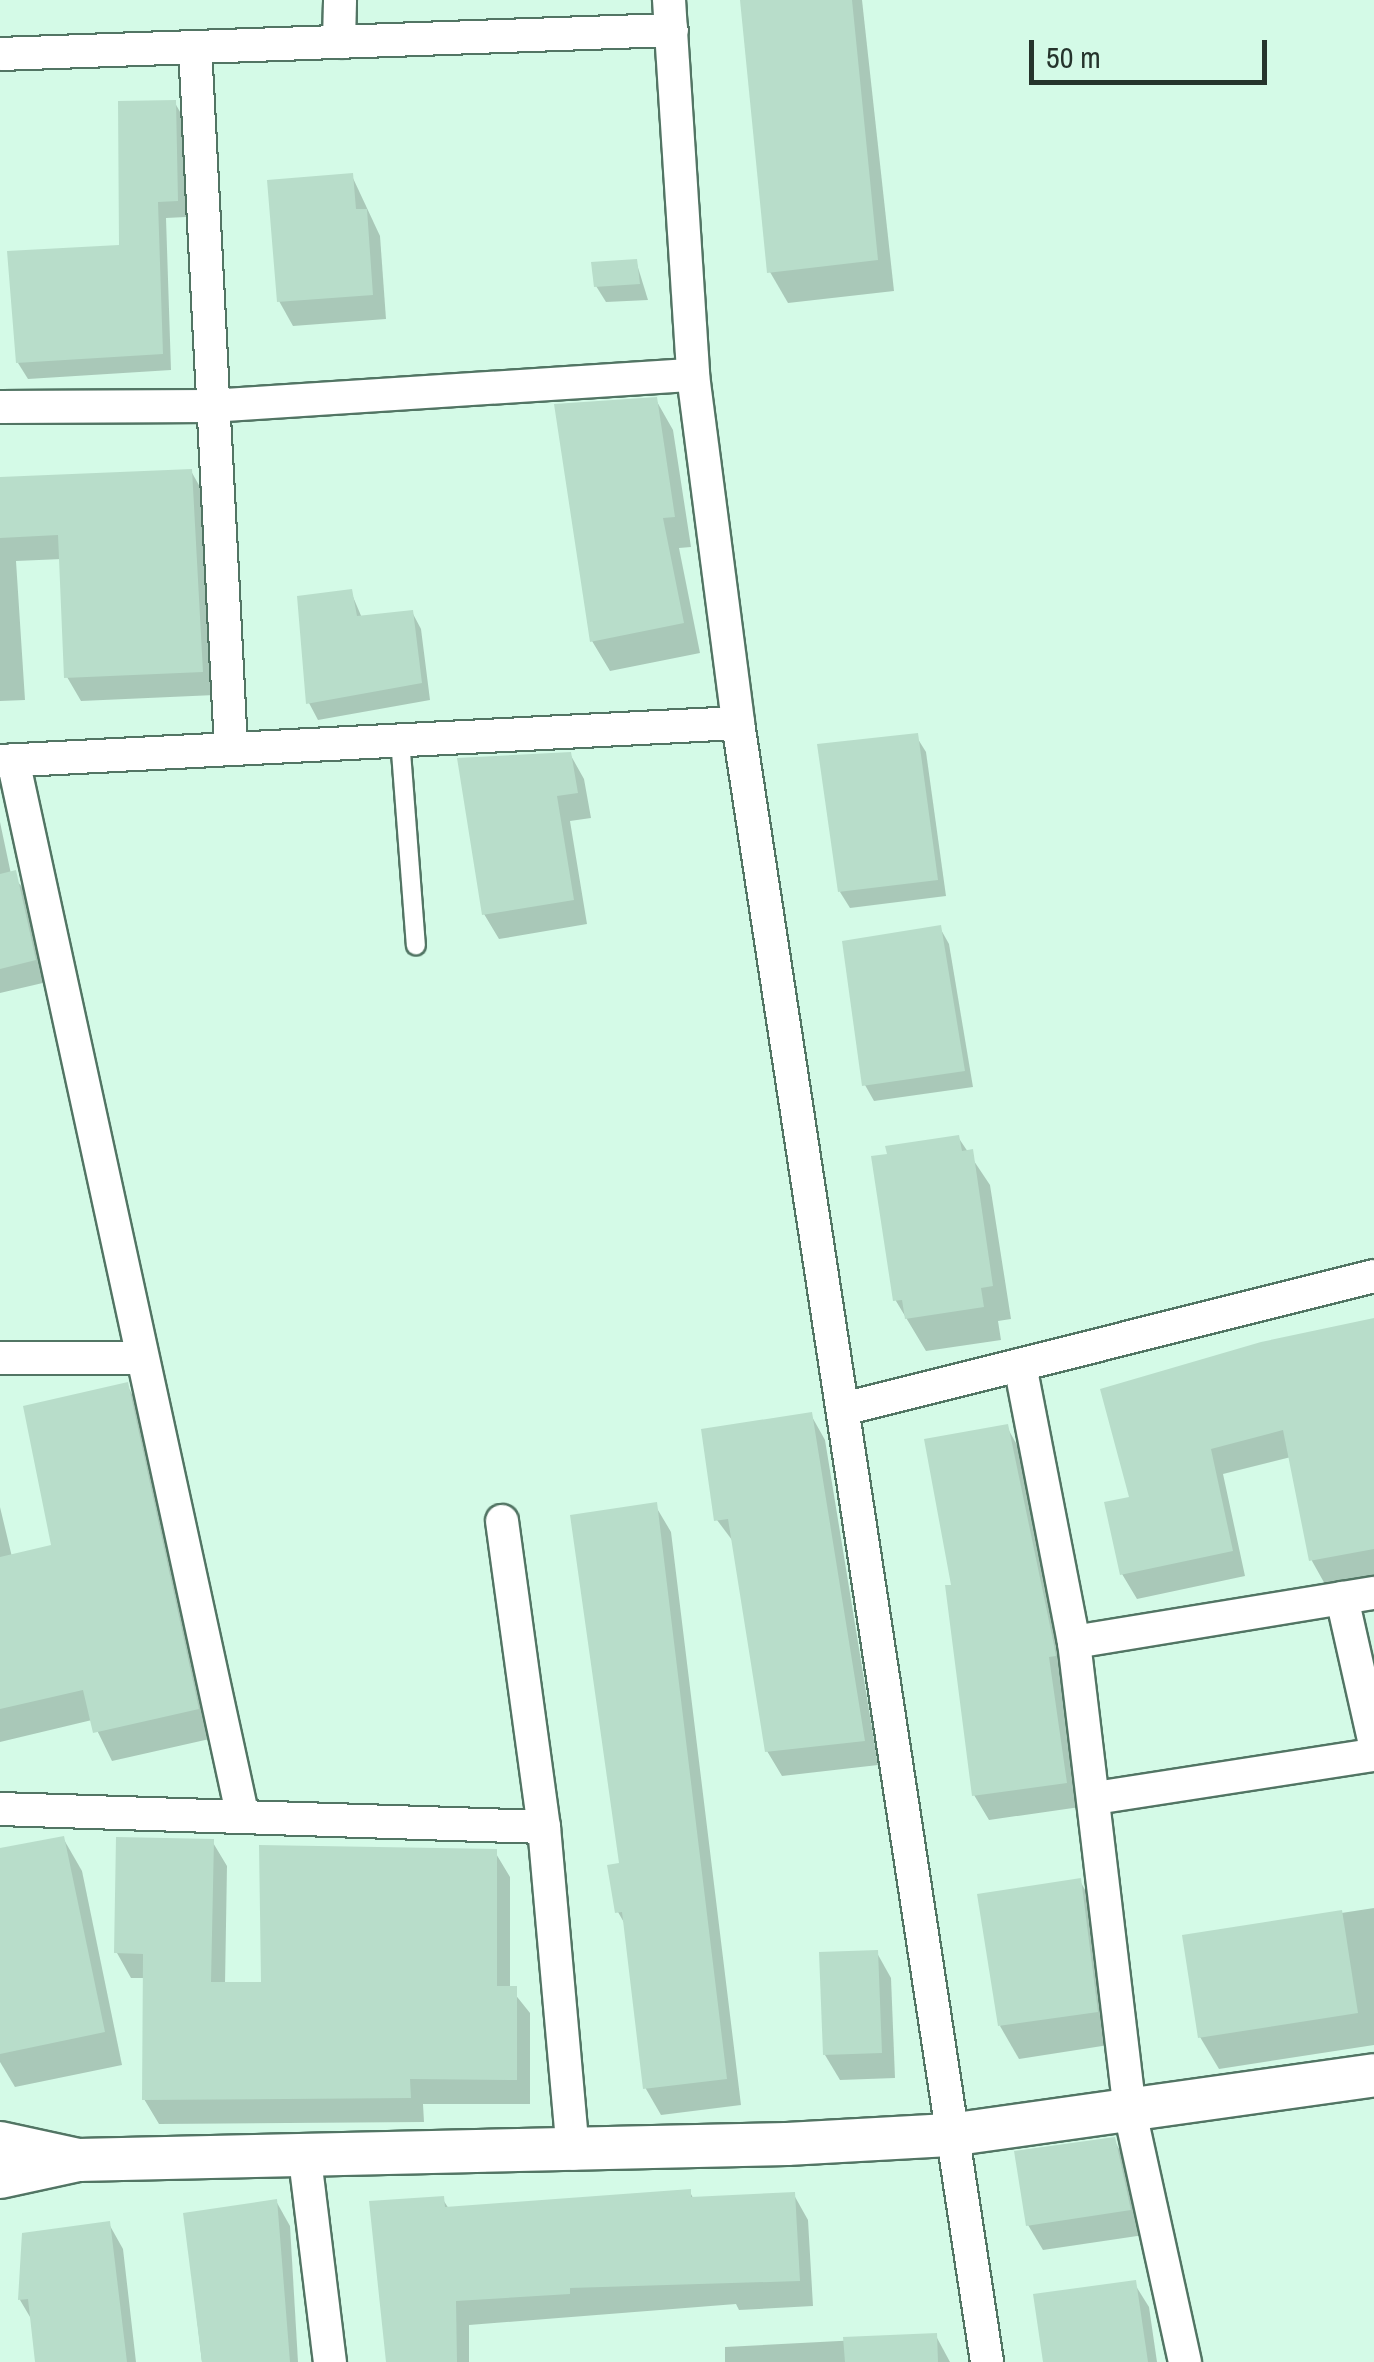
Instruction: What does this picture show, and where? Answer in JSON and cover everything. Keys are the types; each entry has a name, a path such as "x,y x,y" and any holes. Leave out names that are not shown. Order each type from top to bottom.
{"street":[{"path":"339,42 340,0"},
{"path":"0,54 339,42 670,15 692,375 738,723 949,2135 987,2362"},
{"path":"196,47 210,406 232,747"},
{"path":"0,406 210,406 692,375"},
{"path":"242,1813 7,761 738,723"},
{"path":"842,1409 1374,1276"},
{"path":"0,1358 140,1358"},
{"path":"1020,1365 1074,1642 1130,2112 1186,2362"},
{"path":"502,1521 544,1826 573,2154"},
{"path":"1074,1642 1358,1595 1374,1740"},
{"path":"1095,1798 1374,1754"},
{"path":"0,1809 242,1813 544,1826"},
{"path":"0,2177 78,2160 573,2154 949,2135 1374,2075"},
{"path":"0,2143 78,2160"},
{"path":"304,2159 330,2362"}],"lane":[{"path":"400,739 416,945"}],"building":[{"path":"740,0 852,0 878,260 767,273"},
{"path":"176,100 178,201 158,202 163,354 16,363 7,251 119,245 118,101"},
{"path":"353,173 356,209 367,209 373,295 277,302 267,180"},
{"path":"637,259 640,284 594,287 591,262"},
{"path":"657,397 675,517 663,518 684,623 590,642 554,404"},
{"path":"192,469 203,672 64,678 58,535 0,538 0,477"},
{"path":"352,589 357,616 413,610 422,683 306,704 297,596"},
{"path":"918,733 938,880 838,892 817,744"},
{"path":"571,752 578,793 557,796 574,900 482,915 457,758"},
{"path":"16,870 36,960 0,969 0,874"},
{"path":"941,925 965,1071 862,1086 842,941"},
{"path":"959,1135 962,1151 973,1149 993,1286 981,1288 984,1307 905,1319 902,1300 893,1301 871,1156 887,1154 885,1146"},
{"path":"1374,1318 1374,1549 1309,1561 1283,1430 1211,1449 1233,1551 1120,1575 1104,1502 1129,1497 1100,1389 1261,1342"},
{"path":"128,1382 199,1709 93,1733 83,1690 0,1709 0,1557 51,1545 23,1406"},
{"path":"812,1412 865,1741 765,1752 728,1519 714,1521 701,1429"},
{"path":"1008,1424 1056,1656 1049,1657 1067,1783 972,1796 945,1585 951,1585 924,1439"},
{"path":"657,1502 727,2079 643,2089 622,1912 615,1913 607,1865 619,1863 570,1515"},
{"path":"64,1836 105,2032 0,2054 0,1848"},
{"path":"116,1837 214,1839 211,1982 261,1982 259,1845 497,1849 497,1986 517,1986 517,2080 410,2079 411,2098 142,2100 143,1954 114,1953"},
{"path":"1081,1878 1098,2012 998,2026 977,1894"},
{"path":"1342,1910 1358,2013 1198,2038 1182,1935"},
{"path":"878,1950 882,2053 823,2055 819,1952"},
{"path":"1115,2137 1131,2210 1026,2226 1014,2151"},
{"path":"691,2189 691,2197 795,2192 800,2281 570,2288 570,2294 456,2301 457,2362 386,2362 369,2201 444,2196 445,2207"},
{"path":"277,2199 290,2362 202,2362 183,2213"},
{"path":"110,2221 127,2362 35,2362 28,2299 18,2300 22,2233"},
{"path":"1136,2280 1148,2362 1043,2362 1033,2294"},
{"path":"937,2333 938,2362 845,2362 843,2337"}]}
